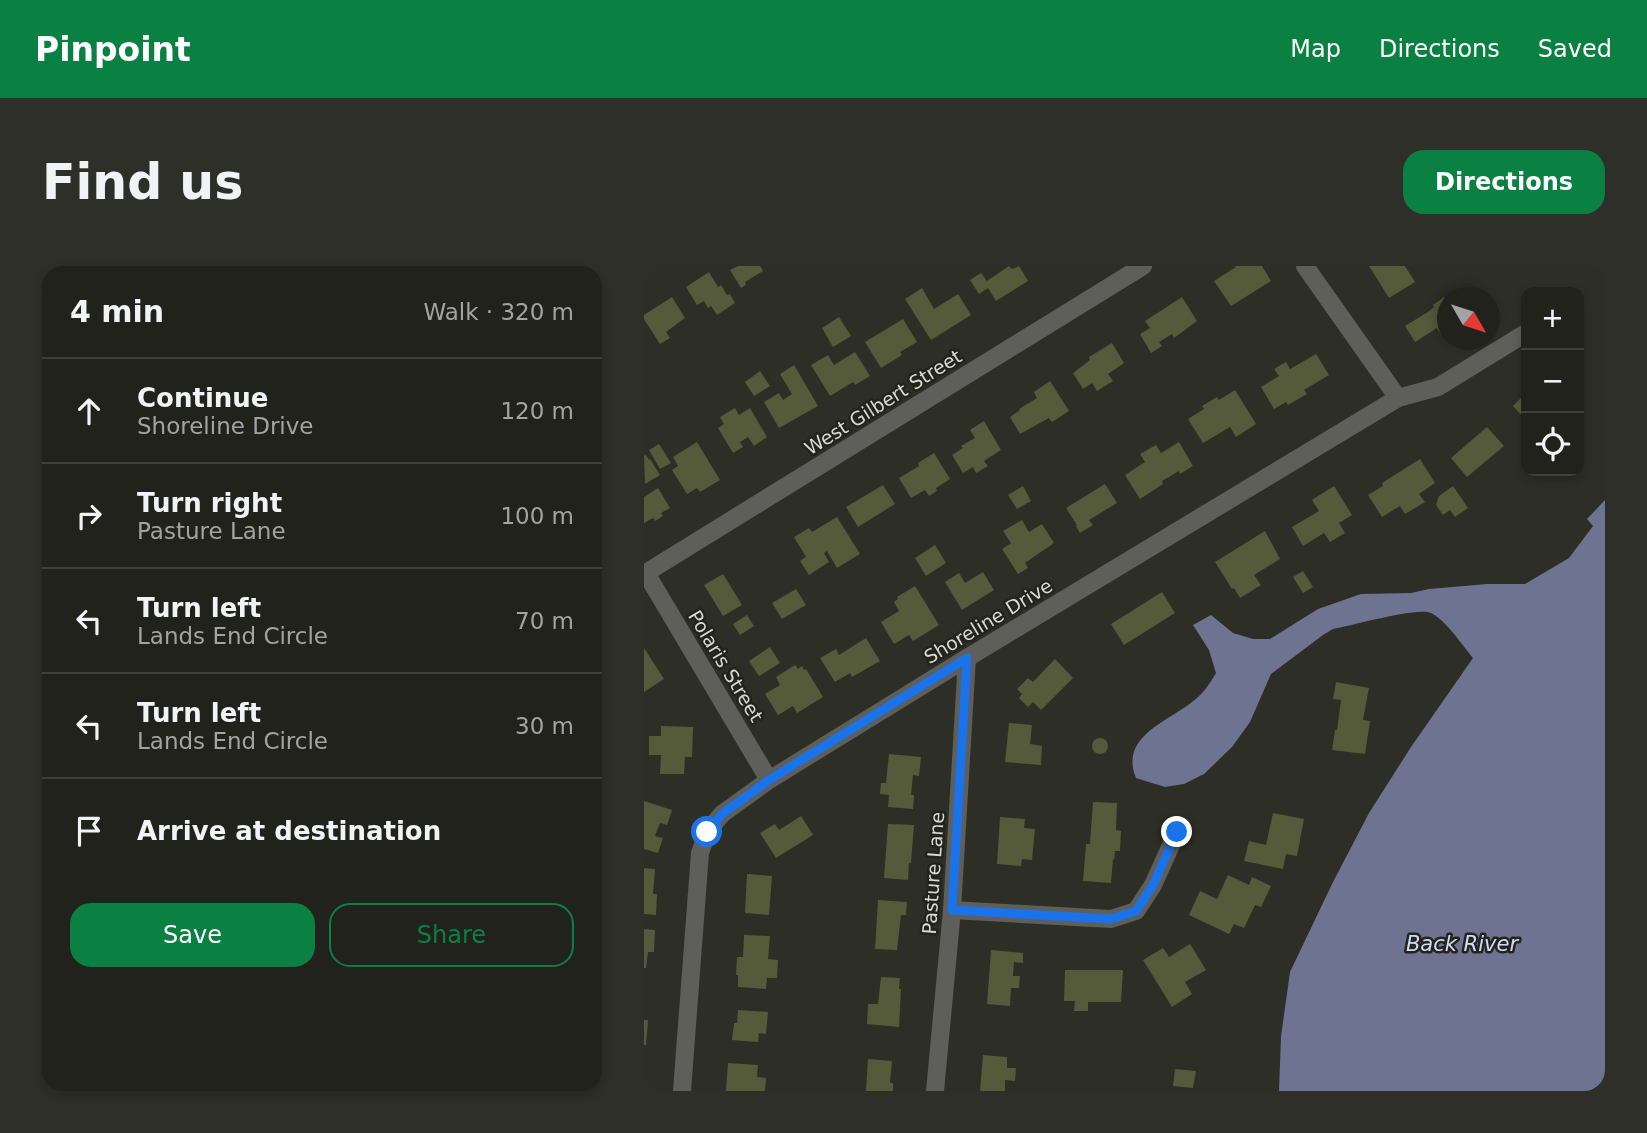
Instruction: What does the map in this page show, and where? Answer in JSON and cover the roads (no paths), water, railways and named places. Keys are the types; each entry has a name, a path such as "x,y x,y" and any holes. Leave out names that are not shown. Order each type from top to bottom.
{"street":[{"name":"West Gilbert Street","path":"645,574 1143,266"},
{"path":"1305,266 1398,398"},
{"name":"Shoreline Drive","path":"682,1091 700,853 707,832 722,814 769,780 967,658 1398,398 1438,387 1521,336"},
{"name":"Polaris Street","path":"645,574 769,780"},
{"name":"Pasture Lane","path":"935,1091 952,910 967,658"},
{"path":"952,910 1111,919 1136,911 1153,885 1177,832"}],"water":[{"name":"Back River","path":"1605,500 1605,1091 1279,1091 1281,1036 1290,972 1369,813 1473,658 1448,627 1431,613 1398,615 1333,629 1271,674 1250,722 1232,747 1204,774 1184,784 1165,787 1136,778 1134,752 1148,732 1199,696 1216,673 1209,650 1193,625 1211,615 1233,633 1253,639 1270,639 1318,609 1361,594 1411,593 1487,584 1525,584 1569,558 1593,526 1587,519"}]}
